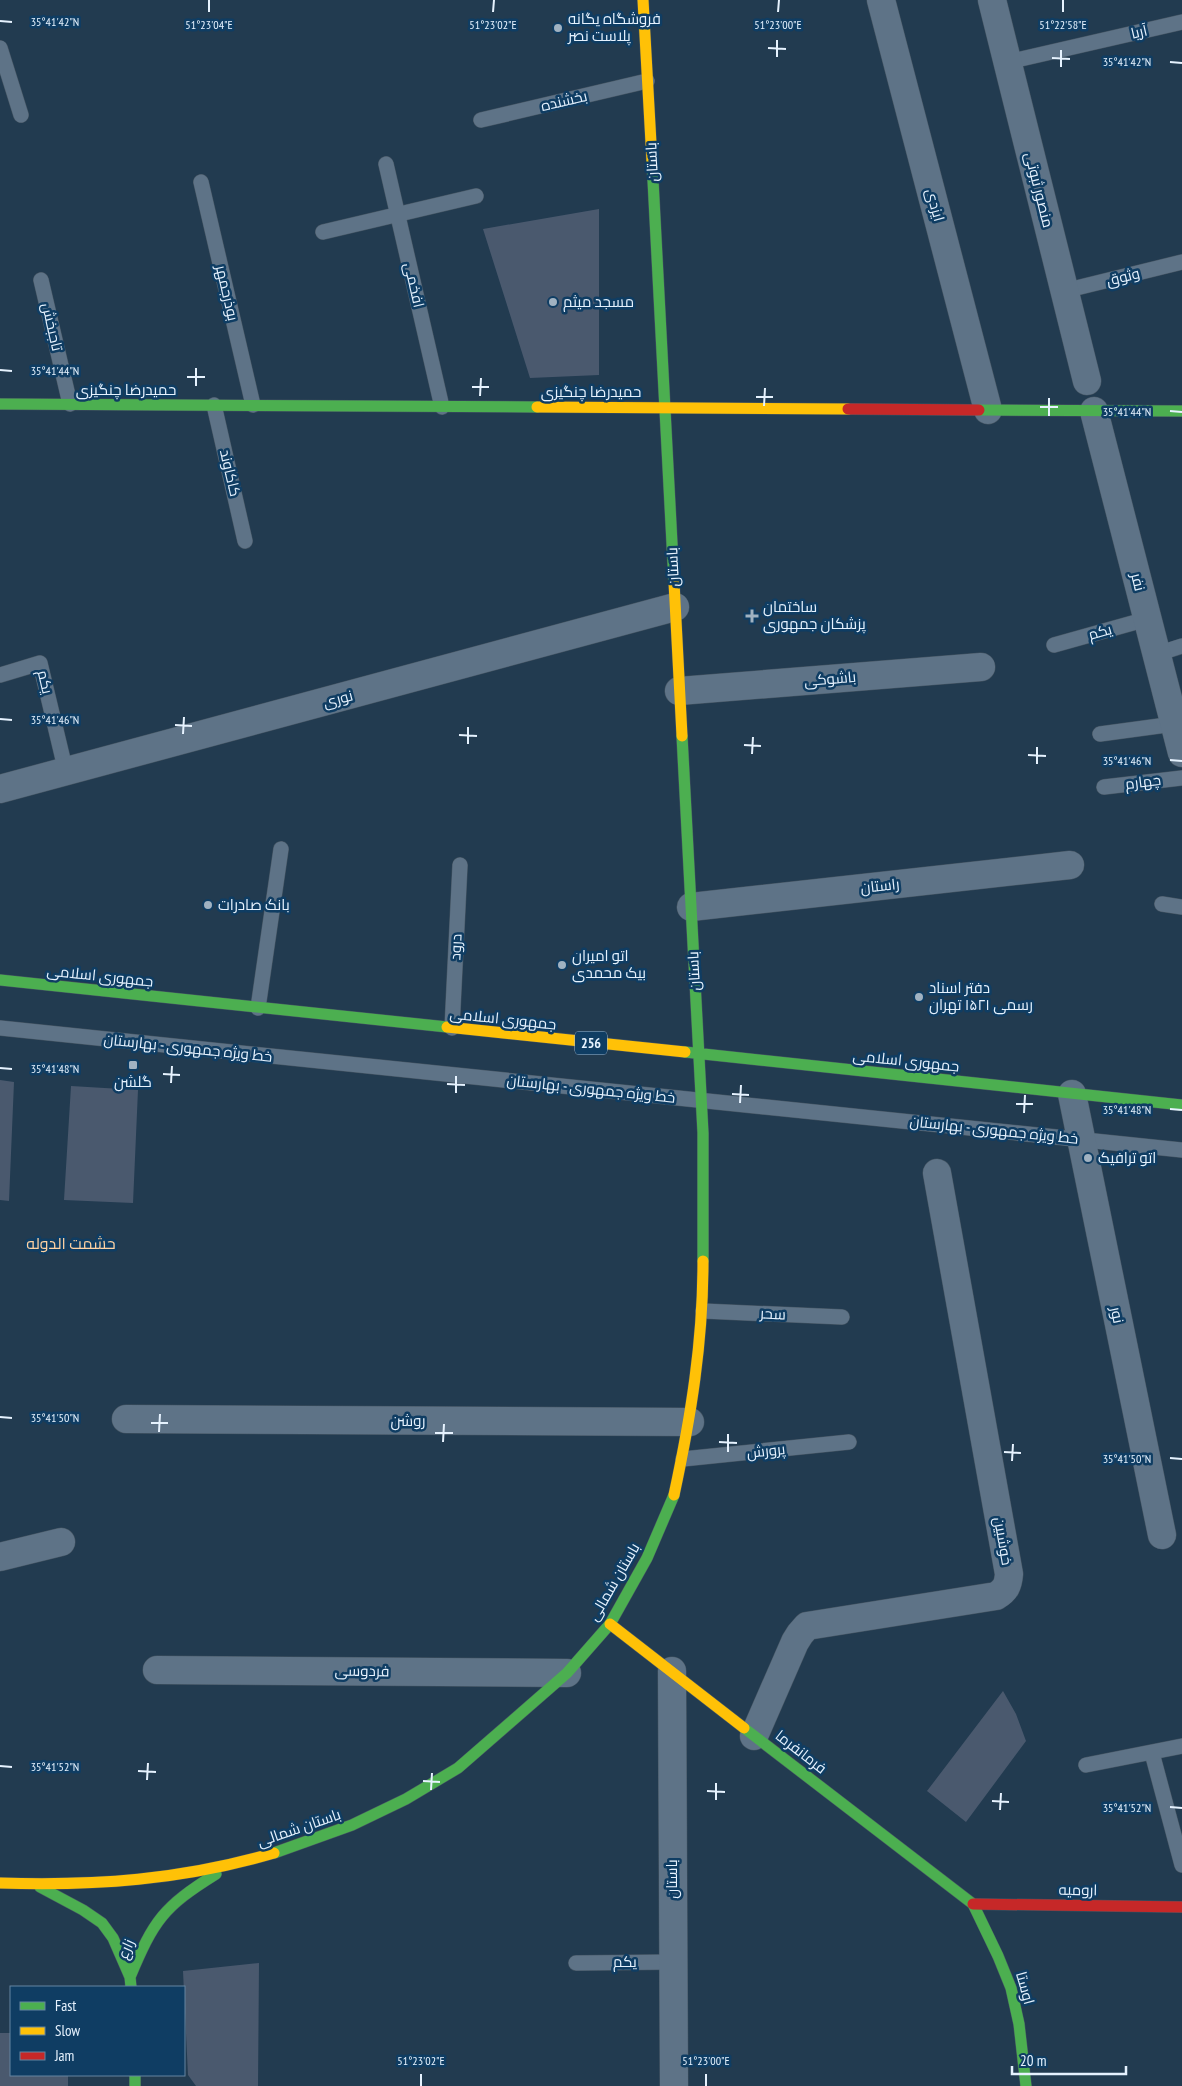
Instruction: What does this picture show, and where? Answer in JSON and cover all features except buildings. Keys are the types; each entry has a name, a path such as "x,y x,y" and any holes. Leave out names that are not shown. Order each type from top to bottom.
{"street":[{"name":"باستان","path":"643,0 703,1133"},
{"name":"ایزدی","path":"881,0 988,410"},
{"name":"منصور ثبوتی","path":"992,0 1087,381"},
{"name":"حمیدرضا چنگیزی","path":"0,404 1182,411"},
{"name":"نفر","path":"1094,411 1147,619 1169,650 1174,724 1182,754"},
{"name":"نوری","path":"0,789 675,607"},
{"name":"باشوکی","path":"679,692 981,668"},
{"name":"راستان","path":"691,907 1070,865"},
{"name":"جمهوری اسلامی","path":"0,980 1182,1105"},
{"name":"نور","path":"1072,1094 1162,1535"},
{"name":"باستان شمالی","path":"228,1866 291,1850 337,1833 398,1803 459,1767 566,1673 610,1624 647,1558 673,1502 683,1459 690,1422 703,1311 703,1133"},
{"name":"خوشبین","path":"754,1736 795,1642 808,1626 996,1596 1003,1592 1008,1584 1009,1574 937,1173"},
{"name":"روشن","path":"126,1419 690,1422"},
{"path":"0,1557 61,1542"},
{"name":"فرمانفرما","path":"610,1624 973,1904"},
{"name":"فردوسی","path":"157,1670 566,1673"},
{"name":"باستان","path":"672,1671 674,2086"},
{"path":"0,1883 37,1885 99,1884 162,1878 228,1866"},
{"name":"زارع","path":"130,1982 147,1938 161,1915 188,1891 228,1866"},
{"name":"زارع","path":"37,1885 83,1910 102,1923 113,1938 130,1982"},
{"name":"ارومیه","path":"973,1904 1182,1907"},
{"name":"اوستا","path":"973,1904 1002,1962 1012,1988 1024,2060 1026,2086"}],"lane":[{"name":"آریا","path":"1008,62 1182,22"},
{"path":"0,48 21,115"},
{"name":"بخشنده","path":"481,120 647,81"},
{"name":"افخمی","path":"386,164 442,407"},
{"name":"بوذرجمهر","path":"201,182 253,405"},
{"path":"323,232 476,196"},
{"name":"وثوق","path":"1064,291 1182,262"},
{"name":"تاجبخش","path":"41,280 70,404"},
{"name":"کاکاوند","path":"214,405 245,541"},
{"name":"یکم","path":"1054,646 1147,619"},
{"name":"یکم","path":"0,675 40,663 66,772"},
{"path":"1100,734 1174,724"},
{"name":"چهارم","path":"1104,787 1182,778"},
{"path":"258,1008 281,849"},
{"name":"درود","path":"452,1028 460,865"},
{"path":"1162,904 1182,907"},
{"name":"خط ویژه جمهوری - بهارستان","path":"0,1028 1182,1150"},
{"name":"سحر","path":"703,1311 842,1317"},
{"name":"پرورش","path":"683,1459 849,1442"},
{"path":"1086,1765 1182,1746"},
{"path":"1152,1753 1182,1865"},
{"name":"یکم","path":"576,1963 673,1962"}],"traffic: fast":[{"path":"652,161 674,582"},
{"path":"0,404 537,407"},
{"path":"979,410 1182,411"},
{"path":"682,736 703,1133 703,1261"},
{"path":"0,980 447,1027"},
{"path":"685,1052 1182,1105"},
{"path":"274,1853 352,1825 406,1799 458,1768 567,1673 610,1624 647,1558 674,1495"},
{"path":"744,1728 973,1904 1011,1988 1019,2024 1026,2086"},
{"path":"130,1977 146,1941 162,1916 184,1896 216,1874"},
{"path":"40,1887 83,1910 102,1923 113,1938 130,1977 131,1986"},
{"path":"135,2076 135,2086"}],"traffic: slow":[{"path":"643,0 652,161"},
{"path":"537,407 848,409"},
{"path":"674,582 682,736"},
{"path":"447,1027 685,1052"},
{"path":"674,1495 695,1379 701,1321 703,1261"},
{"path":"610,1624 744,1728"},
{"path":"0,1883 36,1884 138,1879 205,1870 274,1853"}],"traffic: jam":[{"path":"848,409 979,410"},
{"path":"973,1904 1182,1907"}],"place":[{"name":"فروشگاه یگانه پلاست نصر","path":"558,28"},
{"name":"مسجد میثم","path":"553,302"},
{"name":"ساختمان پزشکان جمهوری","path":"752,616"},
{"name":"بانک صادرات","path":"208,905"},
{"name":"اتو امیران بیک محمدی","path":"562,965"},
{"name":"دفتر اسناد رسمی ۱۵۲۱ تهران","path":"919,997"},
{"name":"گلشن","path":"133,1065"},
{"name":"اتو ترافیک","path":"1088,1158"}],"district":[{"name":"حشمت الدوله","path":"71,1243"}]}
